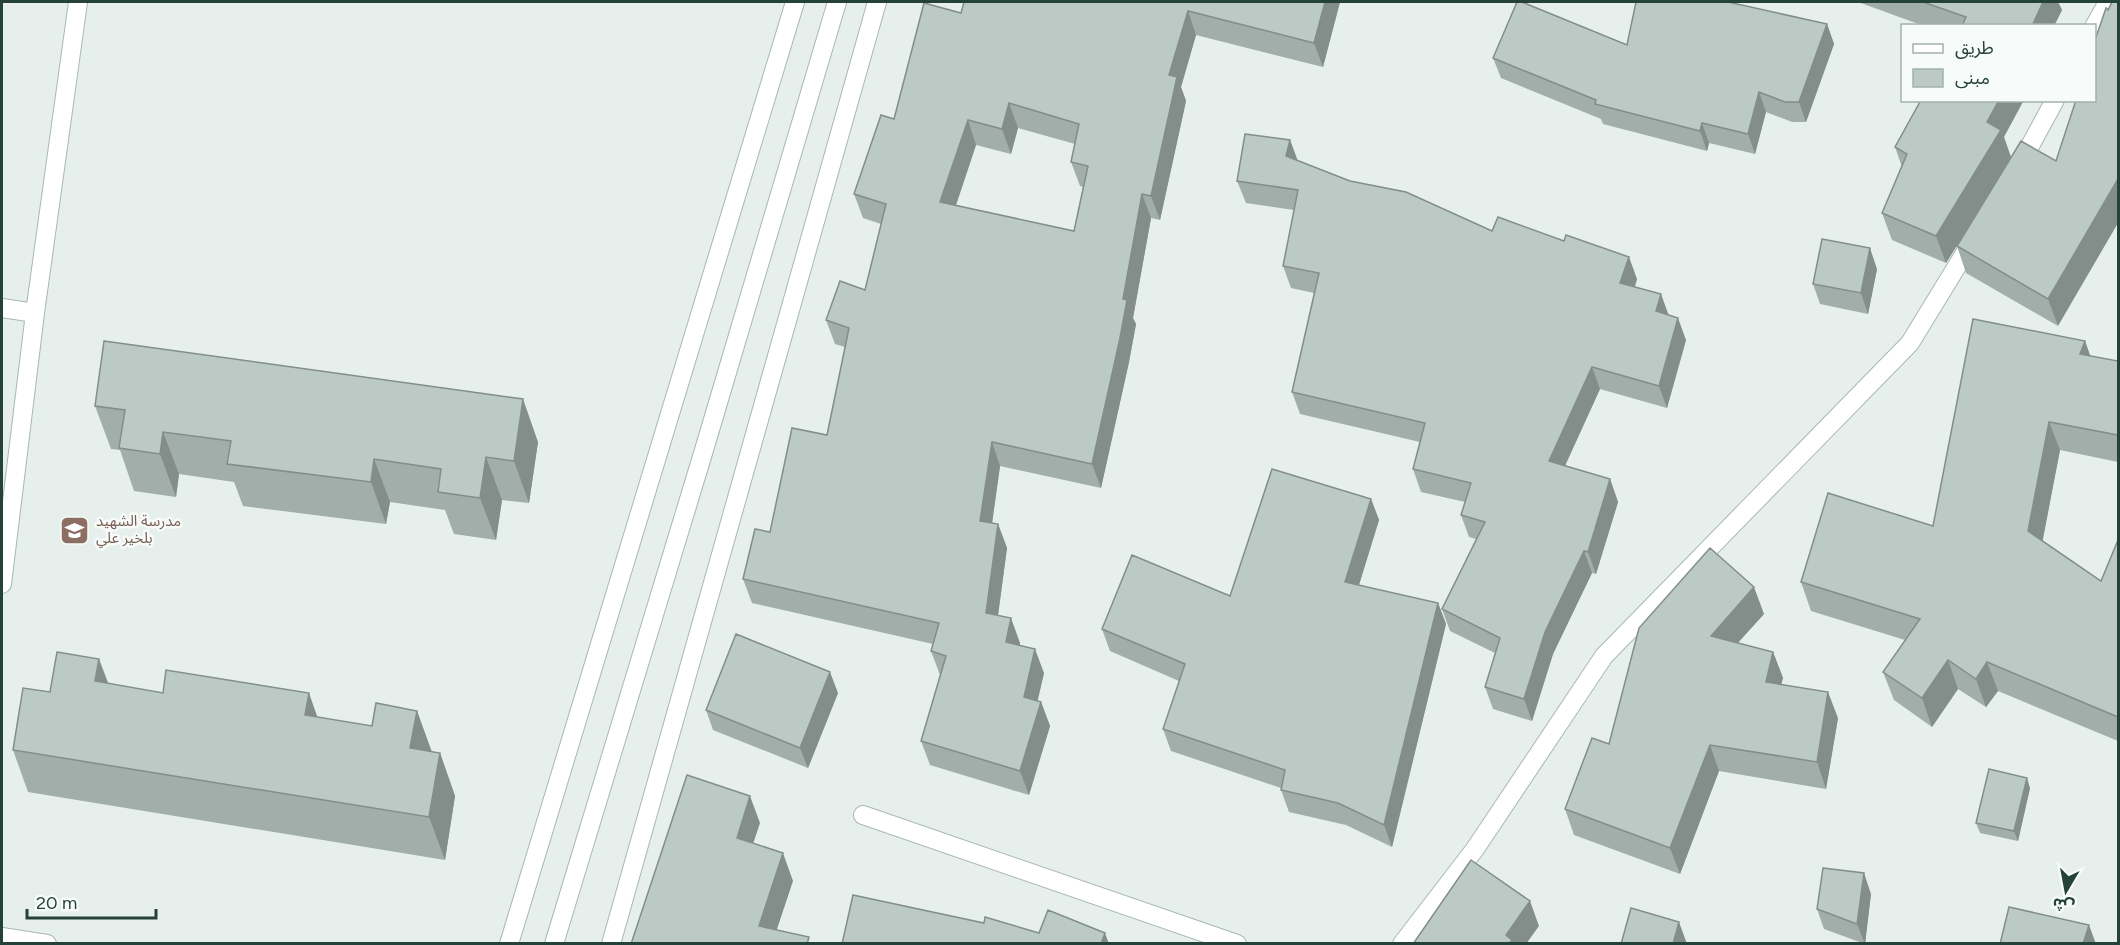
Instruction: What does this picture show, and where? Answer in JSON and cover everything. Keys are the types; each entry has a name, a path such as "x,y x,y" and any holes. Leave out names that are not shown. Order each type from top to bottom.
{"street":[{"path":"2,584 35,313 78,2"},
{"path":"509,944 795,2"},
{"path":"554,944 837,2"},
{"path":"611,944 877,2"},
{"path":"2096,24 2108,2"},
{"path":"2007,185 2054,102"},
{"path":"1402,944 1475,849 1604,657 1910,343 1983,225"},
{"path":"2,308 35,313"},
{"path":"863,815 1237,944"},
{"path":"2,937 47,944"}],"building":[{"path":"964,2 1325,2 1314,43 1188,11 1169,75 1177,77 1151,196 1142,194 1123,299 1127,300 1120,338 1092,464 992,442 980,521 998,524 986,613 1011,618 1006,642 1035,649 1024,697 1041,702 1020,771 921,741 946,656 931,651 939,623 743,579 755,529 770,532 792,428 827,435 849,328 826,320 840,281 865,290 886,204 854,194 881,115 894,119 924,3 961,13","holes":["1009,103 1079,124 1071,162 1088,166 1074,231 940,202 968,120 1002,129"]},
{"path":"1517,2 1522,2 1627,45 1636,2 1728,2 1827,24 1799,102 1785,102 1759,92 1748,134 1702,123 1700,131 1595,104 1596,100 1493,58"},
{"path":"1923,2 2043,2 2033,24 1963,24 1966,17"},
{"path":"2112,2 2118,2 2118,179 2048,299 1957,246 2021,141 2056,161 2075,102 2096,102 2096,37 2106,8 2108,10"},
{"path":"1920,102 1998,102 1987,122 2001,130 1936,236 1882,213 1907,154 1895,147"},
{"path":"1245,134 1290,140 1286,156 1350,181 1406,192 1492,231 1498,217 1564,241 1566,235 1629,257 1620,283 1661,294 1656,311 1678,318 1659,386 1592,367 1549,461 1610,479 1588,552 1584,551 1545,632 1524,699 1485,687 1500,638 1442,609 1485,522 1461,515 1471,483 1413,469 1425,423 1292,392 1319,273 1283,266 1298,190 1237,181"},
{"path":"1822,239 1870,248 1861,293 1813,284"},
{"path":"1973,319 2085,341 2080,354 2118,361 2118,435 2049,422 2028,531 2101,581 2118,540 2118,717 1987,662 1976,679 1948,660 1922,698 1883,672 1920,619 1801,582 1828,493 1933,526"},
{"path":"104,341 523,399 514,461 486,457 480,498 438,492 441,469 374,459 371,482 227,464 231,441 163,432 160,454 119,448 125,410 95,406"},
{"path":"1272,469 1371,499 1345,582 1438,603 1384,825 1338,803 1281,790 1285,770 1163,729 1185,664 1102,629 1132,555 1230,596"},
{"path":"1710,548 1754,587 1711,636 1773,652 1766,682 1828,692 1817,762 1710,745 1670,848 1565,809 1592,738 1609,744 1639,628"},
{"path":"736,634 830,672 800,748 706,710"},
{"path":"57,652 99,659 95,681 163,693 166,670 309,693 305,715 372,726 376,703 417,711 410,748 440,753 429,817 13,750 23,688 50,692"},
{"path":"1989,769 2027,778 2014,831 1976,823"},
{"path":"687,775 750,796 737,838 783,853 759,926 809,937 807,944 631,944"},
{"path":"1471,860 1530,901 1506,935 1512,940 1509,944 1413,944"},
{"path":"1823,868 1864,873 1857,924 1817,909"},
{"path":"853,895 984,923 985,917 1039,933 1048,910 1105,933 1101,944 842,944"},
{"path":"2009,907 2089,925 2083,944 2000,944"},
{"path":"1631,908 1679,922 1673,944 1621,944"}],"place":[{"name":"مدرسة الشهيد بلخير علي","path":"75,530"}]}
